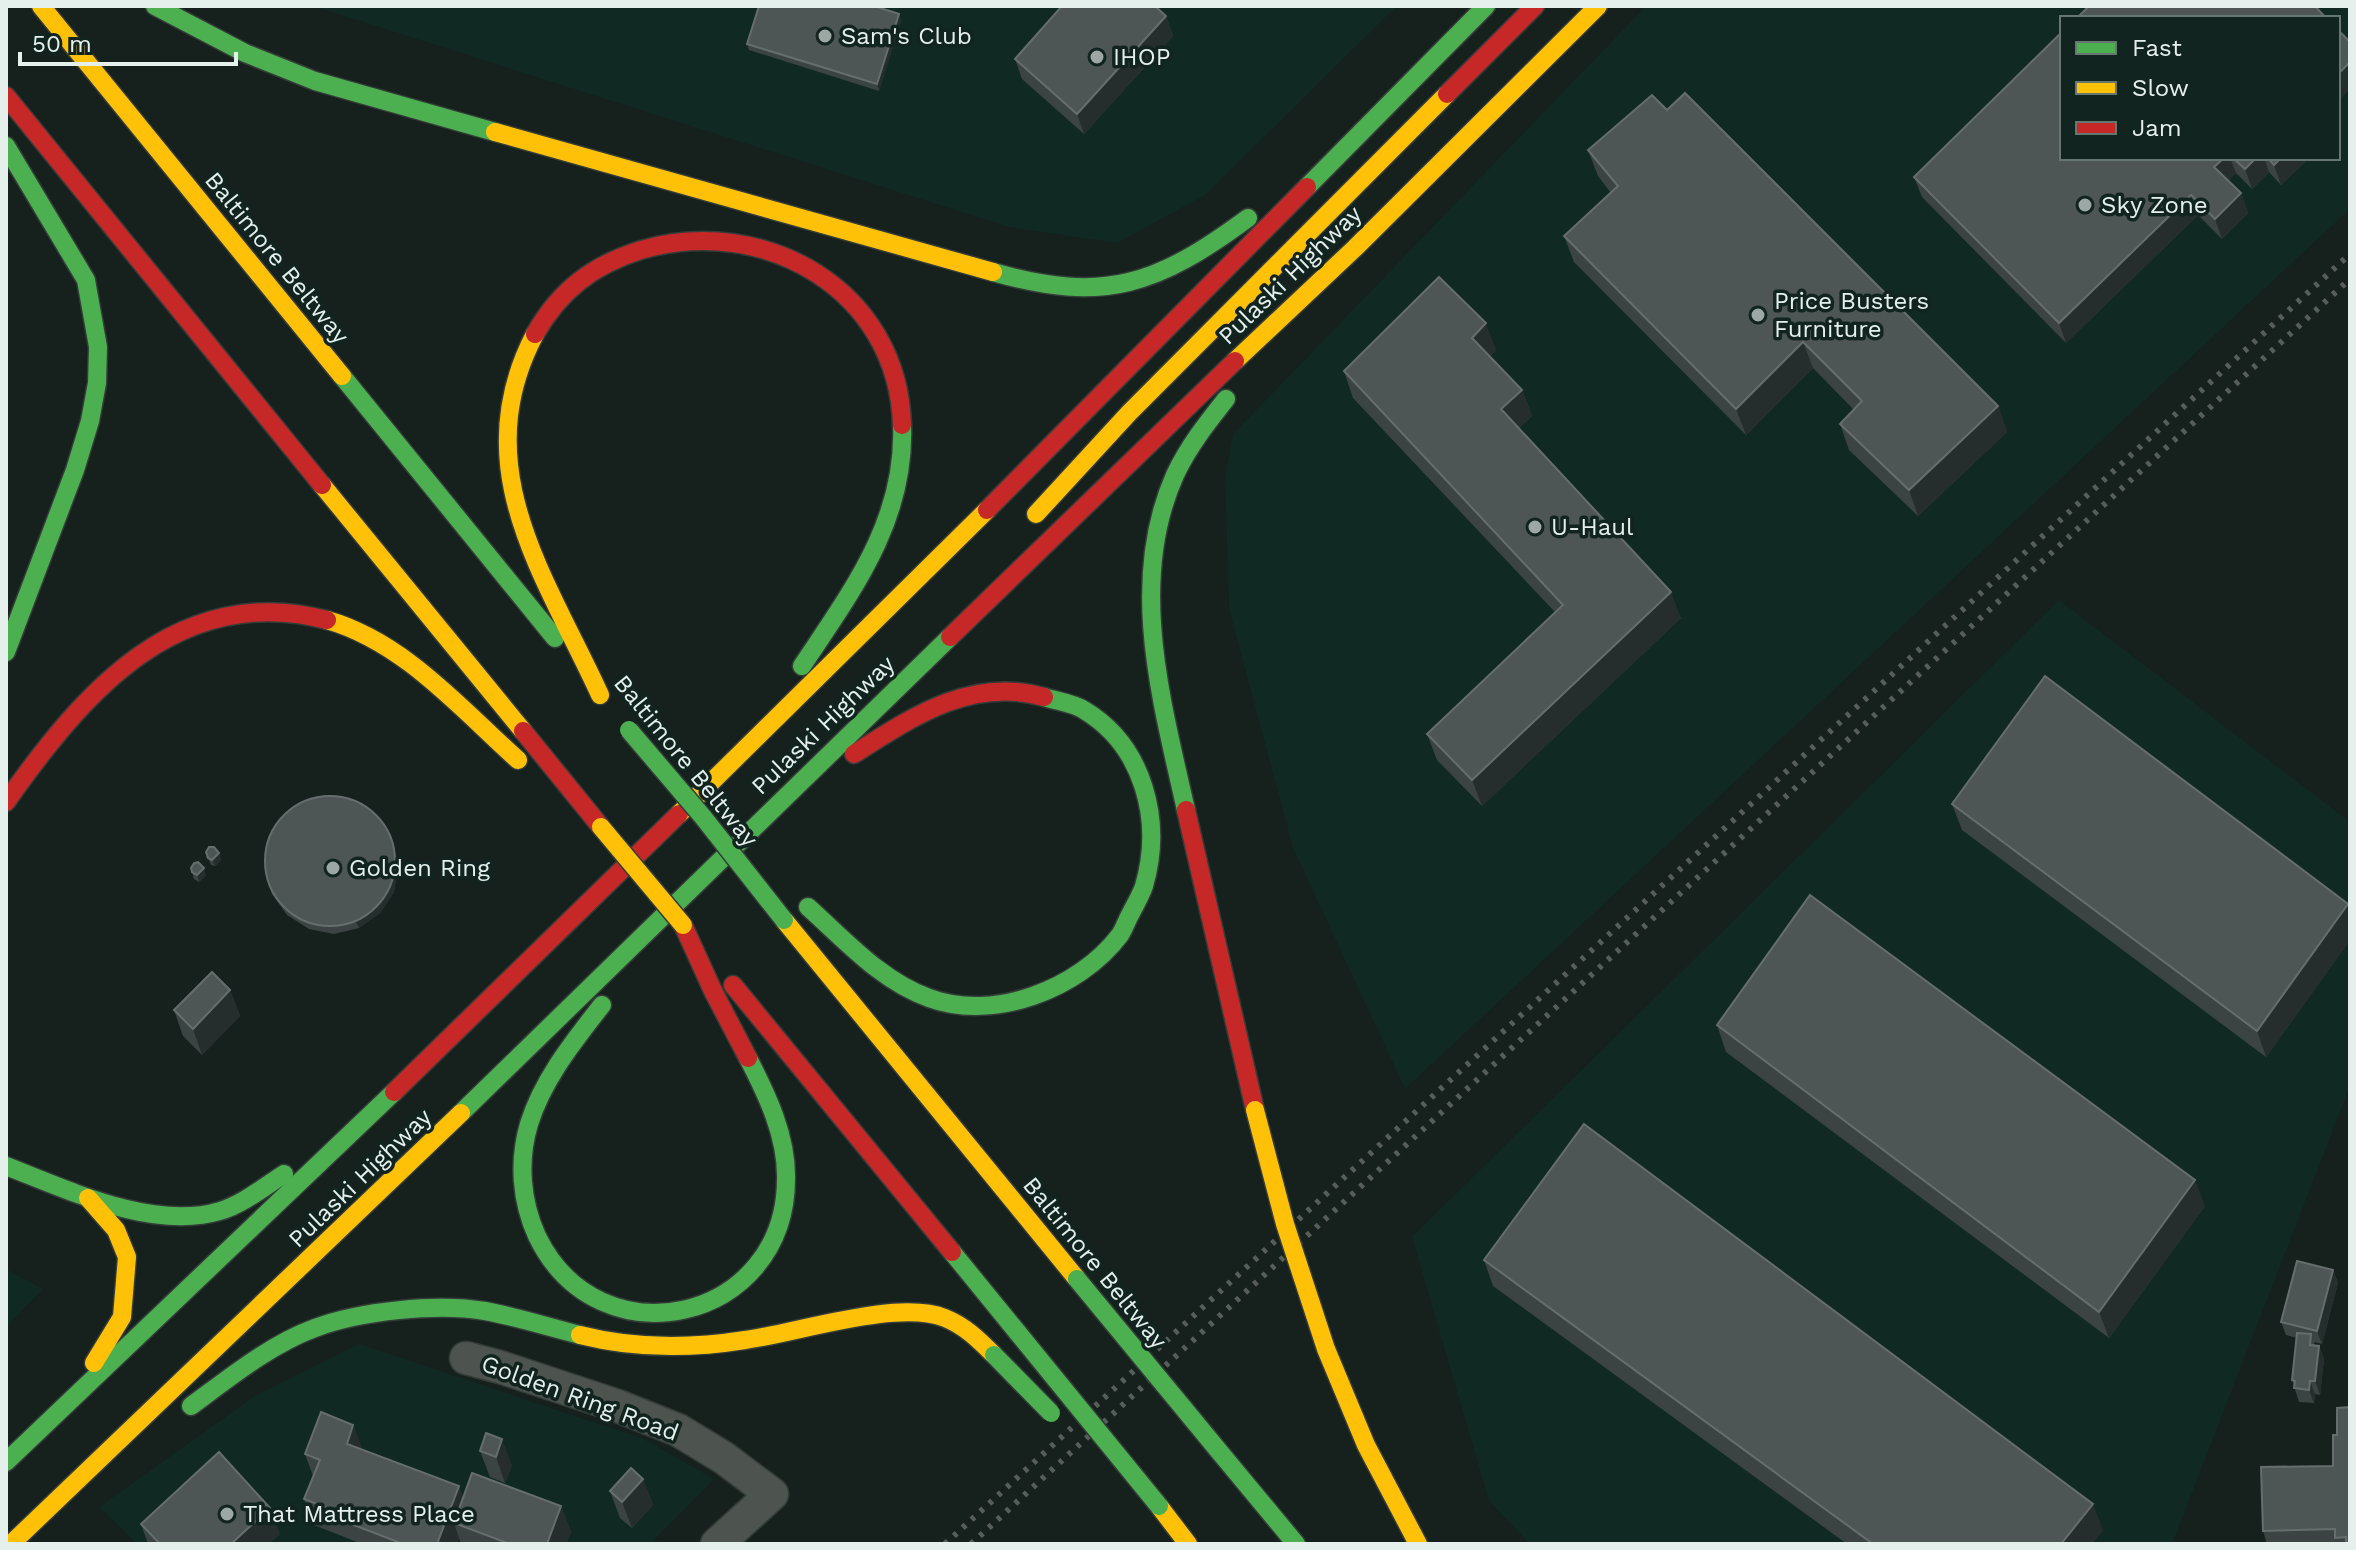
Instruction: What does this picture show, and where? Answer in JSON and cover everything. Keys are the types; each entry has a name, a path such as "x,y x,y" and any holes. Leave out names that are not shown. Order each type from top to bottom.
{"highway":[{"name":"Baltimore Beltway","path":"41,6 1296,1544"},
{"path":"155,6 245,53 329,86 1020,280 1054,286 1094,289 1136,283 1166,273 1205,250 1368,127"},
{"name":"Pulaski Highway","path":"6,1462 366,1120 746,748 1486,6"},
{"path":"1021,533 1129,413 1535,6"},
{"name":"Pulaski Highway","path":"11,1544 457,1117 1164,428 1355,248 1598,6"},
{"path":"6,96 569,797"},
{"path":"6,146 86,280 98,347 97,383 90,421 75,470 6,652"},
{"path":"615,712 518,519 509,479 507,445 514,385 525,352 547,314 574,283 612,260 653,244 695,239 743,242 772,249 822,276 843,293 885,347 902,404 903,442 898,480 887,523 868,562 850,594 746,748"},
{"path":"1355,248 1197,433 1170,484 1153,559 1150,604 1153,650 1198,871 1285,1224 1326,1349 1366,1445 1418,1544"},
{"path":"928,656 993,570"},
{"path":"6,802 33,762 79,707 119,669 186,626 239,611 271,610 339,623 377,641 411,665 601,827 1018,1333 1155,1510 1185,1544"},
{"path":"784,797 902,724 945,702 980,692 1018,691 1054,695 1084,708 1111,729 1131,755 1147,788 1153,831 1149,877 1129,925 1098,960 1054,991 1012,1002 969,1005 929,998 890,977 802,902"},
{"path":"703,817 773,877"},
{"path":"683,925 774,1115 785,1159 784,1204 774,1240 754,1271 734,1287 705,1305 646,1312 619,1310 586,1294 560,1271 536,1235 524,1201 523,1153 529,1124 552,1075 687,890"},
{"path":"6,1166 88,1198 184,1218 219,1212 247,1198 366,1120"},
{"path":"6,1147 34,1177"},
{"path":"70,1403 122,1317 126,1282 127,1257 116,1230 88,1198"},
{"path":"178,1415 249,1363 315,1328 380,1313 420,1309 483,1311 607,1342 651,1347 747,1340 885,1314 943,1317 967,1329 1061,1423"},
{"path":"68,1492 153,1432"},
{"path":"1095,1457 1155,1510"}],"street":[{"name":"Golden Ring Road","path":"466,1358 588,1396 678,1430 724,1458 772,1494 717,1544"}],"shaded area":[{"path":"313,6 1397,6 1205,195 1117,243 1009,227"},
{"path":"1646,6 2350,6 2350,209 1405,1089 1293,848 1229,609 1225,478 1233,434"},
{"path":"2059,600 2350,822 2350,1086 2172,1544 1530,1544 1489,1501 1412,1237"},
{"path":"6,1269 43,1289 6,1327"},
{"path":"359,1344 644,1439 714,1479 650,1544 137,1544 99,1507 255,1396"}],"building":[{"name":"Sam's Club","path":"759,6 874,6 899,14 877,84 747,44"},
{"name":"IHOP","path":"1062,6 1155,6 1166,16 1077,114 1015,59"},
{"path":"2089,6 2315,6 2324,16 2079,16"},
{"path":"2340,32 2350,42 2350,62 2340,72"},
{"name":"Sky Zone","path":"2060,34 2060,160 2222,160 2214,167 2241,193 2215,219 2191,195 2059,323 1914,177"},
{"name":"Price Busters Furniture","path":"1685,93 1998,406 1909,490 1840,424 1862,401 1803,342 1736,409 1564,236 1618,186 1588,150 1652,95 1667,110"},
{"path":"2235,160 2254,160 2245,169"},
{"name":"U-Haul","path":"1439,277 1486,323 1472,338 1522,390 1501,409 1671,592 1472,780 1427,734 1563,605 1344,371"},
{"path":"2045,676 2348,904 2257,1031 1952,804"},
{"name":"Golden Ring","path":"330,796 355,801 376,815 390,836 395,861 390,886 376,907 355,921 330,926 305,921 284,907 270,886 265,861 270,836 284,815 305,801"},
{"path":"209,847 214,847 219,853 212,860 206,852"},
{"path":"198,862 204,868 197,875 191,868"},
{"path":"1810,895 2195,1180 2099,1312 1717,1025"},
{"path":"212,972 230,990 193,1029 174,1010"},
{"path":"1584,1124 2093,1504 2061,1544 1873,1544 1484,1260"},
{"path":"2297,1261 2333,1270 2317,1331 2281,1322"},
{"path":"2297,1333 2311,1334 2310,1345 2319,1346 2315,1381 2310,1381 2309,1390 2294,1388 2295,1381 2292,1380"},
{"path":"2350,1407 2350,1544 2346,1544 2346,1537 2335,1538 2335,1529 2263,1531 2261,1467 2333,1466 2337,1408"},
{"path":"321,1412 353,1425 347,1444 459,1486 437,1544 403,1544 351,1524 353,1518 304,1499 320,1460 305,1454"},
{"path":"486,1433 502,1439 496,1457 480,1451"},
{"path":"219,1452 270,1508 231,1544 160,1544 141,1524"},
{"path":"631,1468 643,1479 622,1502 610,1491"},
{"path":"472,1473 561,1506 547,1544 510,1544 454,1523"}],"railway":[{"path":"945,1544 2350,254"},
{"path":"971,1544 2350,279"}],"traffic: fast":[{"path":"155,6 245,53 315,81 495,132"},
{"path":"1307,187 1486,6"},
{"path":"6,146 86,280 98,347 97,383 90,421 75,470 6,652"},
{"path":"993,272 1032,282 1067,286 1099,287 1128,282 1186,259 1248,218"},
{"path":"342,376 555,638"},
{"path":"1186,810 1159,685 1151,600 1153,557 1161,516 1175,475 1192,445 1226,399"},
{"path":"802,666 857,582 885,523 901,460 902,425"},
{"path":"461,1113 950,637"},
{"path":"808,907 864,958 895,981 929,998 954,1004 980,1006 1034,996 1059,985 1103,954 1121,933 1144,886 1151,836 1144,787 1134,764 1105,725 1080,708 1044,697"},
{"path":"629,730 784,920"},
{"path":"602,1005 560,1061 542,1091 529,1124 522,1166 527,1209 537,1236 566,1276 602,1302 643,1312 685,1310 724,1294 756,1266 778,1228 786,1179 783,1147 774,1116 748,1058"},
{"path":"6,1462 394,1092"},
{"path":"6,1166 111,1205 167,1216 194,1216 229,1208 284,1174"},
{"path":"952,1252 1018,1333"},
{"path":"1077,1279 1218,1450"},
{"path":"191,1406 282,1343 315,1328 354,1317 422,1308 466,1309 509,1316 580,1335"},
{"path":"1018,1333 1159,1506"},
{"path":"994,1355 1051,1413"},
{"path":"1218,1450 1296,1544"}],"traffic: slow":[{"path":"41,6 342,376"},
{"path":"1235,361 1355,248 1598,6"},
{"path":"1036,514 1129,413 1447,94"},
{"path":"495,132 993,272"},
{"path":"535,334 515,383 508,430 510,475 537,563 600,695"},
{"path":"322,485 523,731"},
{"path":"679,814 987,510"},
{"path":"327,620 355,630 406,660 518,760"},
{"path":"601,827 683,925"},
{"path":"784,920 1077,1279"},
{"path":"1255,1110 1285,1224 1326,1349"},
{"path":"11,1544 461,1113"},
{"path":"88,1198 116,1230 127,1257 122,1317 94,1363"},
{"path":"580,1335 642,1345 703,1345 767,1336 846,1319 901,1312 925,1313 959,1325 994,1355"},
{"path":"1326,1349 1366,1445 1418,1544"},
{"path":"1159,1506 1188,1544"}],"traffic: jam":[{"path":"1447,94 1535,6"},
{"path":"6,96 322,485"},
{"path":"987,510 1307,187"},
{"path":"535,334 567,292 608,263 641,250 688,242 734,243 777,254 816,273 850,301 877,336 895,377 902,425"},
{"path":"950,637 1235,361"},
{"path":"6,802 68,722 102,686 140,656 180,632 225,617 274,612 327,620"},
{"path":"854,754 921,714 968,696 1018,692 1044,697"},
{"path":"523,731 601,827"},
{"path":"1186,810 1255,1110"},
{"path":"394,1092 679,814"},
{"path":"683,925 748,1058"},
{"path":"733,985 952,1252"}],"place":[{"name":"Sam's Club","path":"825,36"},
{"name":"IHOP","path":"1097,57"},
{"name":"Sky Zone","path":"2085,205"},
{"name":"Price Busters Furniture","path":"1758,315"},
{"name":"U-Haul","path":"1535,527"},
{"name":"Golden Ring","path":"333,868"},
{"name":"That Mattress Place","path":"227,1514"}]}
